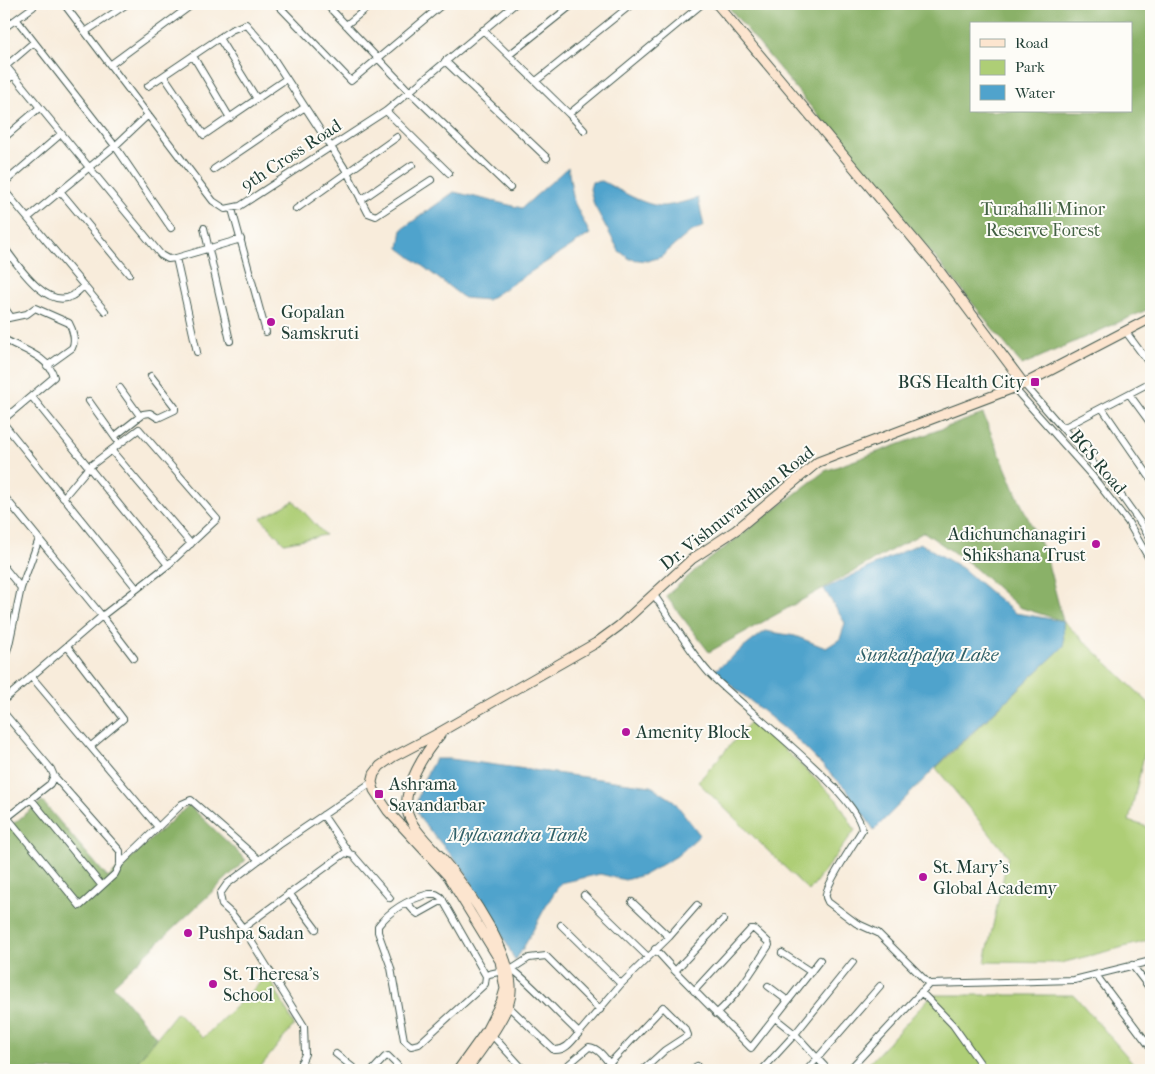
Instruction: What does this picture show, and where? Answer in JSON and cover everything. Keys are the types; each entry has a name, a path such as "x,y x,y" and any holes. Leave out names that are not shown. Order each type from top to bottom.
{"main road":[{"path":"716,4 932,261 1024,384"},
{"name":"Dr. Vishnuvardhan Road","path":"458,1070 486,1031 501,1002 505,989 507,970 448,876 388,810 374,790 372,782 374,774 380,766 393,756 447,728 596,643 619,626 692,559 736,530 818,462 1024,384 1151,318"},
{"path":"1014,372 1014,388"},
{"name":"Dr. Vishnuvardhan Road","path":"447,728 427,751 417,769 410,789 406,810 415,826 465,888 496,939 507,970 510,992 507,1006 491,1034 466,1070"}],"street":[{"name":"9th Cross Road","path":"64,4 213,201 225,209 240,206 386,111 515,4"},
{"path":"85,32 127,4"},
{"path":"110,65 193,4"},
{"path":"277,4 351,81 443,4"},
{"path":"326,4 409,91 510,188"},
{"path":"346,25 372,4"},
{"path":"510,55 573,4"},
{"path":"536,81 632,4"},
{"path":"569,114 702,4"},
{"path":"4,28 33,7"},
{"path":"17,20 115,146 171,228"},
{"path":"148,86 219,38 238,26 246,24 266,47 305,106 347,172 368,213 376,216 432,180"},
{"path":"483,30 584,130"},
{"path":"219,38 257,99"},
{"path":"34,42 6,66 164,258 176,258 240,238"},
{"path":"192,56 230,118"},
{"path":"445,61 547,158"},
{"path":"4,83 13,75"},
{"path":"164,76 204,136 286,79"},
{"path":"214,169 305,106"},
{"path":"4,138 40,108"},
{"path":"386,111 449,173"},
{"path":"28,218 115,146 148,115"},
{"path":"4,183 61,134"},
{"path":"296,209 396,137"},
{"path":"361,200 412,165"},
{"path":"60,191 129,274"},
{"path":"5,194 28,218 105,311"},
{"path":"232,209 266,332"},
{"path":"204,228 230,341"},
{"path":"4,247 44,293 56,298 66,298 73,296 84,286"},
{"path":"176,258 197,352"},
{"path":"4,307 7,318 27,314 35,308 68,323 71,327 74,345 47,366"},
{"path":"1126,332 1151,366"},
{"path":"4,339 37,357 47,366 54,377 4,420"},
{"path":"114,436 140,416 148,413 158,418 175,410 175,407 151,376"},
{"path":"1063,428 1151,382"},
{"name":"BGS Road","path":"1024,384 1124,500 1151,541"},
{"path":"120,388 140,416"},
{"name":"BGS Road","path":"1014,388 1093,477 1128,522 1151,562"},
{"path":"1129,394 1151,424"},
{"path":"32,397 168,565"},
{"path":"89,401 120,444"},
{"path":"1102,408 1151,478"},
{"path":"4,424 137,589"},
{"path":"4,700 102,616 168,565 217,519 139,430 89,467 63,498"},
{"path":"111,450 191,544"},
{"path":"4,496 134,658"},
{"path":"4,659 9,646 21,588 39,539"},
{"path":"4,567 21,588"},
{"path":"654,595 711,675 811,765 841,795 861,823 862,830 834,876 826,898 828,902 856,923 883,938 929,984"},
{"path":"4,639 9,646"},
{"path":"67,646 123,719 90,746"},
{"path":"31,676 158,827"},
{"path":"4,713 51,769 54,776 120,851 120,864"},
{"path":"54,776 50,784 6,819 80,906 115,874 120,864 182,804 191,800 259,860"},
{"path":"298,1070 305,1054 304,1026 243,928 222,905 220,894 227,884 259,860 372,782"},
{"path":"31,799 102,886"},
{"path":"323,815 349,853 354,855 390,898"},
{"path":"243,928 340,856 349,853"},
{"path":"289,893 316,929"},
{"path":"430,894 436,894 443,900 486,976 485,984 419,1044 411,1046 404,1040 391,968 378,932 378,926 383,919 407,903 430,894"},
{"path":"584,895 648,958"},
{"path":"407,903 418,914 443,900"},
{"path":"632,902 669,937"},
{"path":"507,1006 554,1050 561,1051 568,1046 621,984 669,937 697,905"},
{"path":"675,971 723,920"},
{"path":"561,925 621,984"},
{"path":"694,991 751,929 754,929 768,942 769,945 744,982 727,1004 716,1014"},
{"path":"656,949 716,1014 751,1048 820,960"},
{"path":"782,953 811,972"},
{"path":"486,976 507,970 529,958 546,956 600,1010"},
{"path":"849,1070 929,984 1074,980 1151,961"},
{"path":"762,1070 795,1034 853,962"},
{"path":"1132,965 1151,990"},
{"path":"507,970 530,984 553,1010 579,1033"},
{"path":"1096,975 1151,1048"},
{"path":"768,986 788,1001"},
{"path":"807,1070 880,986"},
{"path":"921,992 953,1025 985,1070"},
{"path":"562,1070 589,1047 594,1048 612,1067 663,1007 686,1030 688,1035 665,1050 643,1070"},
{"path":"775,1018 795,1034 828,1070"},
{"path":"491,1034 524,1070"},
{"path":"336,1054 356,1070"},
{"path":"373,1070 385,1056 388,1056 398,1065"},
{"path":"301,1062 311,1070"},
{"path":"689,1070 697,1066"}],"green space":[{"name":"Turahalli Minor Reserve Forest","path":"726,4 1151,4 1151,308 1022,365"},
{"path":"983,414 1017,495 1046,556 1063,621 1019,607 969,563 924,532 709,652 666,596 698,568 825,471"},
{"path":"294,501 325,535 284,543 261,518"},
{"path":"1063,621 1151,705 1151,724 1129,821 1151,828 1151,940 1061,963 985,962 1008,856 936,768 1064,646"},
{"path":"753,719 837,800 855,830 809,891 698,782"},
{"path":"42,801 108,878 189,805 246,860 113,985 156,1037 131,1070 4,1070 4,831"},
{"path":"268,975 294,1025 258,1070 131,1070 177,1012 203,1038"},
{"path":"932,995 1074,995 1139,1070 863,1070"}],"water":[{"path":"568,167 574,202 590,234 487,300 464,298 399,248 402,229 454,192 522,208"},
{"path":"602,181 632,197 657,206 672,205 698,198 704,226 689,233 661,257 647,261 630,259 619,251 594,205 590,189 592,182"},
{"name":"Sunkalpalya Lake","path":"920,543 962,568 1015,613 1063,621 1064,646 949,754 874,830 846,789 792,735 714,671 765,631 795,636 826,648 840,639 845,623 824,589"},
{"name":"Mylasandra Tank","path":"435,759 451,759 651,786 674,801 700,835 677,856 646,874 625,880 600,874 561,883 515,961 463,869 421,820 415,808 423,781"}],"place":[{"name":"Gopalan Samskruti","path":"271,322"},
{"name":"BGS Health City","path":"1035,382"},
{"name":"Adichunchanagiri Shikshana Trust","path":"1096,544"},
{"name":"Amenity Block","path":"626,732"},
{"name":"Ashrama Savandarbar","path":"379,794"},
{"name":"St. Mary's Global Academy","path":"923,877"},
{"name":"Pushpa Sadan","path":"188,933"},
{"name":"St. Theresa's School","path":"213,984"}]}
